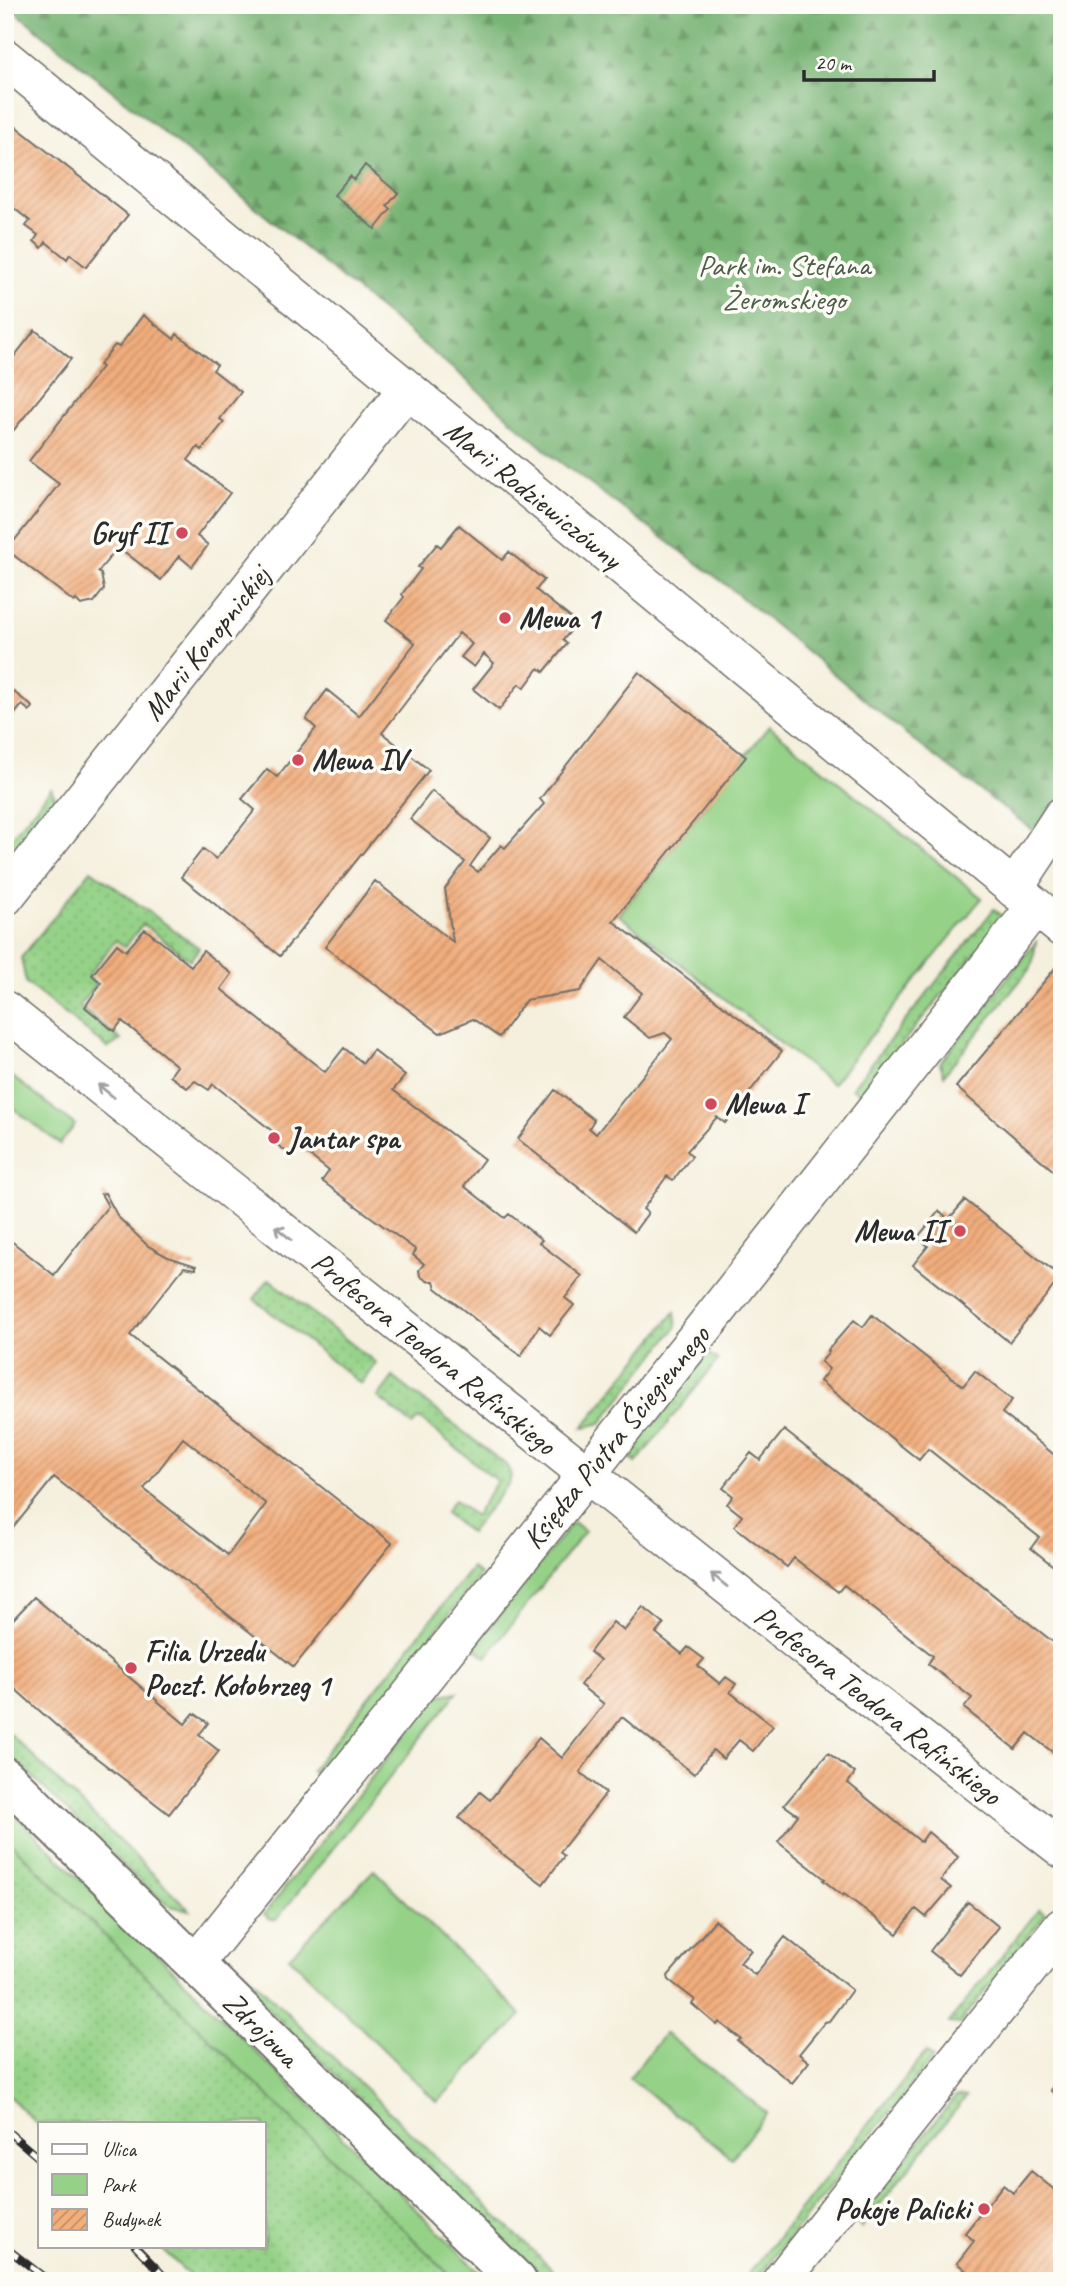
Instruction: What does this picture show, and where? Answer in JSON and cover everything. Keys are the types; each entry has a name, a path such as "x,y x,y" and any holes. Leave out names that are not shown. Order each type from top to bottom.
{"street":[{"name":"Marii Rodziewiczówny","path":"5,58 1037,908"},
{"name":"Marii Konopnickiej","path":"5,897 406,390"},
{"name":"Księdza Piotra Ściegiennego","path":"195,1964 1037,908 1062,816"},
{"name":"Profesora Teodora Rafińskiego","path":"5,1010 586,1474 1062,1849"},
{"name":"Zdrojowa","path":"5,1777 517,2281"},
{"path":"781,2281 1062,1927"}],"green space":[{"name":"Park im. Stefana Żeromskiego","path":"7,5 1062,5 1062,852 917,743 724,583 552,456 463,377"},
{"path":"769,726 982,898 832,1084 619,915"},
{"path":"51,788 56,798 5,861 5,846"},
{"path":"91,870 199,948 190,960 143,924 125,947 116,940 88,976 96,984 79,1006 121,1040 108,1048 26,983 21,958"},
{"path":"994,909 1004,918 861,1094 852,1088"},
{"path":"1036,942 1032,966 944,1075 940,1063"},
{"path":"5,1071 75,1125 60,1144 5,1102"},
{"path":"269,1279 376,1363 361,1384 254,1299"},
{"path":"675,1312 677,1326 601,1423 582,1428"},
{"path":"707,1353 718,1360 636,1463 628,1456 629,1451"},
{"path":"393,1377 509,1470 509,1483 470,1533 445,1513 454,1500 475,1516 497,1481 419,1418 412,1425 378,1397"},
{"path":"573,1522 585,1531 486,1657 474,1647"},
{"path":"472,1568 480,1575 320,1777 311,1771"},
{"path":"458,1692 276,1920 264,1914 436,1696"},
{"path":"5,1729 190,1910 170,1906 142,1884 5,1750"},
{"path":"5,1805 489,2281 456,2281 5,1837"},
{"path":"5,1837 456,2281 195,2281 161,2248 266,2248 266,2122 38,2122 38,2125 5,2092"},
{"path":"374,1870 522,2015 437,2102 289,1957"},
{"path":"1039,1909 1046,1914 959,2024 949,2023"},
{"path":"241,1968 564,2281 545,2281 266,2007 253,1992"},
{"path":"665,2033 767,2113 732,2158 629,2078"},
{"path":"926,2052 933,2058 755,2281 743,2281"},
{"path":"956,2096 966,2097 861,2228 856,2220"}],"building":[{"path":"5,118 128,215 86,267 70,254 67,259 46,242 42,248 34,241 38,235 26,226 30,221 5,201"},
{"path":"365,165 398,193 387,206 391,209 375,229 334,195 350,176 354,180"},
{"path":"143,315 174,339 177,334 217,365 213,370 241,392 220,419 224,422 202,450 198,447 188,460 230,493 197,536 208,545 192,567 179,556 161,580 118,547 98,572 101,574 104,589 94,602 81,605 7,550 59,484 29,461 102,367 99,365 115,345 119,347"},
{"path":"35,330 71,359 5,441 5,360 9,363"},
{"path":"459,525 502,560 509,552 544,580 536,590 577,623 563,640 567,644 544,672 539,668 524,688 519,684 499,710 473,689 494,663 484,654 474,667 461,657 472,644 459,633 382,733 429,770 280,956 181,877 203,849 216,859 255,810 242,799 267,769 277,777 316,728 306,719 327,690 359,716 415,643 386,620 421,569 418,567 437,544 441,547"},
{"path":"639,672 746,757 613,921 782,1051 725,1123 717,1117 687,1151 692,1156 673,1180 667,1176 643,1209 648,1213 634,1232 518,1139 555,1090 594,1120 589,1128 596,1134 672,1039 665,1033 650,1038 624,1017 642,993 602,960 580,991 526,1000 499,1037 473,1019 440,1033 325,947 375,881 453,942 445,889 465,862 410,819 432,791 490,838 470,866 478,872 501,845 505,848 544,804 540,799"},
{"path":"5,685 33,707 30,711 22,705 5,726"},
{"path":"145,929 191,966 203,951 232,974 221,989 325,1072 344,1048 363,1063 373,1050 405,1076 393,1090 484,1159 464,1186 505,1218 509,1214 542,1240 539,1243 582,1276 565,1298 574,1305 550,1335 539,1326 521,1356 436,1288 434,1281 427,1281 420,1276 419,1270 424,1264 413,1255 416,1250 322,1181 329,1171 299,1147 291,1155 272,1141 276,1134 213,1084 209,1090 195,1081 187,1088 170,1076 177,1066 122,1021 114,1031 85,1007 101,983 92,975 117,944 126,951"},
{"path":"1057,966 1062,970 1062,1178 956,1087"},
{"path":"105,1193 118,1217 148,1246 168,1257 196,1266 196,1269 184,1267 130,1335 392,1543 294,1667 54,1477 5,1538 5,1236 54,1275 108,1206 101,1194","holes":["183,1438 266,1504 228,1555 144,1489"]},
{"path":"965,1200 1061,1277 1009,1342 913,1265 928,1246 918,1237 939,1211 949,1219"},
{"path":"872,1315 963,1386 975,1371 1012,1400 1002,1413 1062,1461 1062,1573 1031,1548 1039,1537 928,1449 919,1460 820,1381 829,1369 821,1362 829,1352 827,1351 854,1320 863,1327"},
{"path":"784,1430 1062,1649 1062,1745 1055,1754 1028,1733 1015,1749 964,1708 972,1698 928,1664 933,1656 844,1585 838,1592 794,1558 787,1567 734,1526 742,1516 727,1504 733,1496 723,1488 751,1453 760,1460"},
{"path":"34,1597 185,1724 194,1713 208,1723 199,1735 219,1751 169,1814 68,1736 5,1680 5,1628"},
{"path":"643,1607 664,1624 656,1633 682,1654 688,1647 704,1659 698,1666 720,1684 726,1677 736,1684 730,1692 773,1726 753,1751 739,1740 723,1759 713,1750 694,1774 622,1717 580,1772 606,1793 560,1852 564,1856 543,1884 459,1818 480,1792 490,1800 539,1738 562,1758 604,1704 580,1685 600,1660 590,1652 613,1622 624,1631"},
{"path":"828,1753 855,1773 848,1783 921,1842 928,1832 958,1857 941,1880 951,1888 926,1917 916,1909 897,1934 844,1894 843,1896 778,1842 798,1815 784,1805"},
{"path":"968,1902 999,1927 960,1975 930,1951"},
{"path":"715,1920 751,1950 740,1963 755,1975 785,1937 852,1990 799,2054 809,2062 792,2083 738,2041 741,2039 719,2022 717,2025 692,2004 695,2000 669,1980 668,1976"},
{"path":"1062,2075 1062,2100 1050,2090"},
{"path":"1031,2171 1062,2196 1062,2281 978,2281 957,2263 974,2241 965,2233 1003,2185 1013,2193"}],"railway":[{"path":"5,2129 38,2157"},
{"path":"5,2247 49,2281"},
{"path":"137,2248 169,2281"}],"place":[{"name":"Gryf II","path":"182,533"},
{"name":"Mewa 1","path":"505,618"},
{"name":"Mewa IV","path":"298,760"},
{"name":"Mewa I","path":"711,1104"},
{"name":"Jantar spa","path":"274,1138"},
{"name":"Mewa II","path":"960,1231"},
{"name":"Filia Urzedu Poczt. Kołobrzeg 1","path":"131,1668"},
{"name":"Pokoje Palicki","path":"984,2209"}]}
